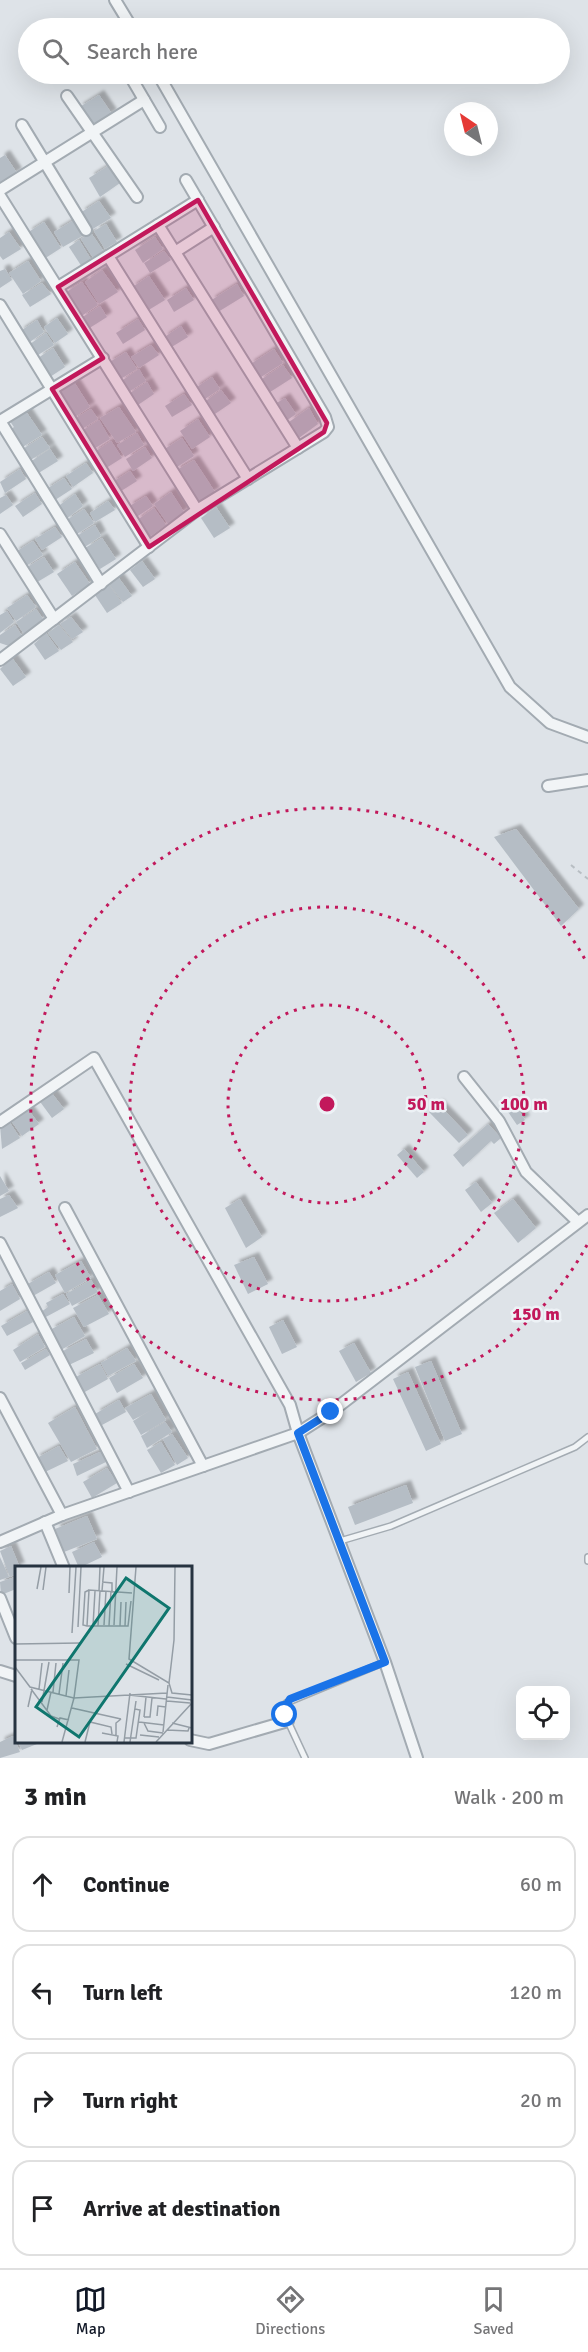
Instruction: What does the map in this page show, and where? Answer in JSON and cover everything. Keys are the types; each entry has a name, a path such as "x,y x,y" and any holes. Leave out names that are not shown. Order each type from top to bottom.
{"street":[{"path":"115,0 126,18"},
{"path":"135,84 160,127"},
{"path":"164,84 510,687 550,723 588,737"},
{"path":"67,96 137,197"},
{"path":"0,190 144,100"},
{"path":"22,125 86,231"},
{"path":"2,655 54,619 197,510 324,432 327,423 186,180"},
{"path":"0,196 197,510"},
{"path":"58,287 198,200"},
{"path":"158,225 298,448"},
{"path":"175,252 214,227"},
{"path":"108,256 248,479"},
{"path":"0,305 149,546"},
{"path":"101,584 0,421 103,358"},
{"path":"0,534 54,619"},
{"path":"548,786 588,780"},
{"path":"0,1122 94,1058 290,1405 298,1433 385,1662 417,1758"},
{"path":"0,1542 62,1515 298,1433 331,1412 583,1218 526,1172 502,1126 464,1077"},
{"path":"65,1208 204,1466"},
{"path":"0,1243 129,1492"},
{"path":"0,1398 62,1515"},
{"path":"45,1522 63,1566"},
{"path":"0,1598 15,1636"},
{"path":"0,1671 15,1676"},
{"path":"192,1740 209,1744 288,1721"}],"lane":[{"path":"340,1541 391,1526 575,1447 588,1437"},
{"path":"305,1758 284,1709 290,1699 385,1662"}],"path":[{"path":"571,865 588,879"}],"highlighted area":[{"path":"198,200 327,423 324,432 149,547 52,389 103,358 58,287"}],"building":[{"path":"99,95 112,114 92,128 78,108"},
{"path":"5,155 17,173 0,184 0,158"},
{"path":"108,166 120,183 100,197 89,178"},
{"path":"99,201 111,218 91,230 80,213"},
{"path":"74,220 84,235 63,247 54,232"},
{"path":"44,222 61,248 44,259 27,233"},
{"path":"106,224 117,242 105,249 94,231"},
{"path":"9,232 21,249 3,260 0,256 0,238"},
{"path":"91,233 104,252 94,259 81,239"},
{"path":"155,237 163,249 143,263 135,250"},
{"path":"79,240 92,261 82,267 69,247"},
{"path":"164,251 171,260 150,273 144,263"},
{"path":"28,261 41,281 23,294 9,273"},
{"path":"5,269 12,280 0,288 0,271"},
{"path":"102,270 118,292 99,304 85,282"},
{"path":"149,276 165,300 147,311 131,288"},
{"path":"82,282 98,305 80,317 65,293"},
{"path":"42,283 51,294 30,307 22,295"},
{"path":"237,284 244,296 218,312 210,301"},
{"path":"186,288 194,300 174,312 167,300"},
{"path":"100,306 107,317 88,329 81,318"},
{"path":"57,318 68,334 55,343 44,327"},
{"path":"138,319 145,330 123,344 116,333"},
{"path":"37,320 44,332 27,344 19,332"},
{"path":"181,326 188,337 170,348 163,338"},
{"path":"46,333 54,345 38,355 30,344"},
{"path":"151,345 159,355 139,368 131,357"},
{"path":"53,348 65,367 50,377 38,358"},
{"path":"274,349 283,363 258,379 249,365"},
{"path":"126,352 137,369 119,380 108,363"},
{"path":"283,365 292,378 267,394 259,381"},
{"path":"139,369 146,381 127,393 120,382"},
{"path":"212,377 220,389 202,401 194,389"},
{"path":"74,382 90,407 72,419 56,393"},
{"path":"147,382 154,394 135,407 127,395"},
{"path":"221,390 231,403 212,416 203,403"},
{"path":"184,394 192,405 172,417 165,406"},
{"path":"285,398 296,414 286,421 275,404"},
{"path":"119,407 136,432 117,443 100,418"},
{"path":"309,408 318,424 299,438 289,422"},
{"path":"91,409 98,419 79,431 72,420"},
{"path":"25,410 42,435 21,448 9,431 14,427 9,420"},
{"path":"198,419 210,437 192,449 180,431"},
{"path":"99,420 110,439 92,450 80,432"},
{"path":"137,433 144,445 125,457 117,445"},
{"path":"42,437 50,448 29,461 21,450"},
{"path":"182,438 194,456 174,469 163,450"},
{"path":"111,441 122,458 103,470 93,453"},
{"path":"145,447 152,458 133,471 126,459"},
{"path":"50,449 58,461 37,474 30,462"},
{"path":"194,460 215,492 196,504 175,471"},
{"path":"86,463 93,473 73,487 66,476"},
{"path":"20,469 26,479 5,493 0,482"},
{"path":"130,471 137,481 118,493 111,483"},
{"path":"64,478 72,489 52,502 45,490"},
{"path":"171,492 184,512 168,524 154,504"},
{"path":"35,493 42,504 23,517 15,506"},
{"path":"75,494 83,506 65,520 57,507"},
{"path":"6,495 13,505 0,514 0,498"},
{"path":"146,496 153,506 135,518 128,507"},
{"path":"108,501 115,510 95,522 90,513"},
{"path":"216,507 230,528 214,538 201,518"},
{"path":"154,508 166,525 147,539 136,521"},
{"path":"84,509 94,523 74,536 65,521"},
{"path":"95,525 101,536 82,549 75,537"},
{"path":"55,527 62,537 42,550 35,539"},
{"path":"102,538 116,559 100,569 85,548"},
{"path":"33,541 43,555 23,568 14,553"},
{"path":"44,557 54,572 34,584 24,569"},
{"path":"142,561 155,579 143,587 130,570"},
{"path":"75,562 90,584 72,596 57,574"},
{"path":"118,577 132,596 123,602 109,584"},
{"path":"109,585 122,603 107,613 95,595"},
{"path":"27,595 36,607 16,621 7,608"},
{"path":"36,609 43,619 24,634 16,622"},
{"path":"7,611 14,622 0,633 0,615"},
{"path":"71,617 83,632 72,639 60,624"},
{"path":"15,625 22,636 9,646 0,643 0,635"},
{"path":"59,625 73,642 61,650 48,633"},
{"path":"46,633 59,651 45,660 34,644"},
{"path":"12,658 26,677 13,686 0,669"},
{"path":"516,829 579,909 561,926 494,837"},
{"path":"50,1091 64,1109 52,1118 38,1099"},
{"path":"512,1101 525,1120 517,1125 504,1106"},
{"path":"438,1104 468,1135 459,1143 429,1112"},
{"path":"26,1107 39,1124 22,1136 10,1119"},
{"path":"8,1120 20,1138 2,1149 0,1125"},
{"path":"488,1124 501,1138 494,1144 491,1141 463,1167 453,1155"},
{"path":"404,1149 424,1172 417,1178 397,1155"},
{"path":"0,1176 9,1191 0,1196"},
{"path":"476,1182 492,1203 481,1212 465,1190"},
{"path":"9,1195 18,1208 0,1217 0,1199"},
{"path":"240,1199 262,1237 246,1248 225,1208"},
{"path":"513,1199 536,1228 518,1243 494,1213"},
{"path":"254,1257 268,1284 248,1294 234,1265"},
{"path":"81,1261 91,1278 65,1293 55,1275"},
{"path":"49,1272 56,1283 33,1296 26,1285"},
{"path":"91,1280 98,1292 72,1306 66,1294"},
{"path":"12,1284 20,1299 0,1311 0,1291"},
{"path":"63,1294 70,1304 44,1318 41,1312 48,1307 46,1303"},
{"path":"98,1295 109,1314 84,1327 73,1308"},
{"path":"27,1311 33,1322 7,1336 1,1326"},
{"path":"74,1317 85,1336 61,1350 50,1330"},
{"path":"283,1320 297,1347 282,1354 269,1327"},
{"path":"38,1334 45,1347 20,1362 13,1350"},
{"path":"86,1339 94,1353 69,1365 61,1352"},
{"path":"354,1343 371,1373 356,1382 339,1351"},
{"path":"127,1348 136,1361 108,1376 101,1363"},
{"path":"46,1349 50,1355 25,1370 21,1363"},
{"path":"431,1361 462,1434 445,1441 415,1367"},
{"path":"100,1364 108,1379 83,1393 74,1378"},
{"path":"134,1364 143,1378 117,1393 109,1378"},
{"path":"408,1372 441,1444 426,1451 393,1379"},
{"path":"151,1394 166,1420 141,1435 133,1421 153,1409 133,1420 125,1408"},
{"path":"119,1400 126,1412 102,1425 95,1414"},
{"path":"75,1407 97,1449 71,1462 48,1423"},
{"path":"165,1422 172,1432 147,1448 141,1436"},
{"path":"172,1434 188,1458 177,1465 163,1439"},
{"path":"161,1442 175,1465 161,1473 147,1450"},
{"path":"59,1446 68,1461 43,1473 35,1459"},
{"path":"100,1452 106,1462 77,1476 73,1464"},
{"path":"107,1468 117,1483 92,1498 83,1482"},
{"path":"406,1485 413,1503 355,1525 348,1507"},
{"path":"87,1516 97,1539 64,1552 55,1529"},
{"path":"94,1542 102,1557 78,1566 72,1552"},
{"path":"11,1546 19,1566 15,1566 15,1574 10,1577 0,1551"},
{"path":"0,1557 9,1577 0,1580"},
{"path":"15,1577 15,1589 1,1595 0,1582"},
{"path":"13,1736 20,1752 0,1758 0,1742"},
{"path":"18,1743 40,1743 22,1750"}],"route":[{"path":"285,1715 284,1709 290,1699 385,1662 298,1433 331,1412"}]}
